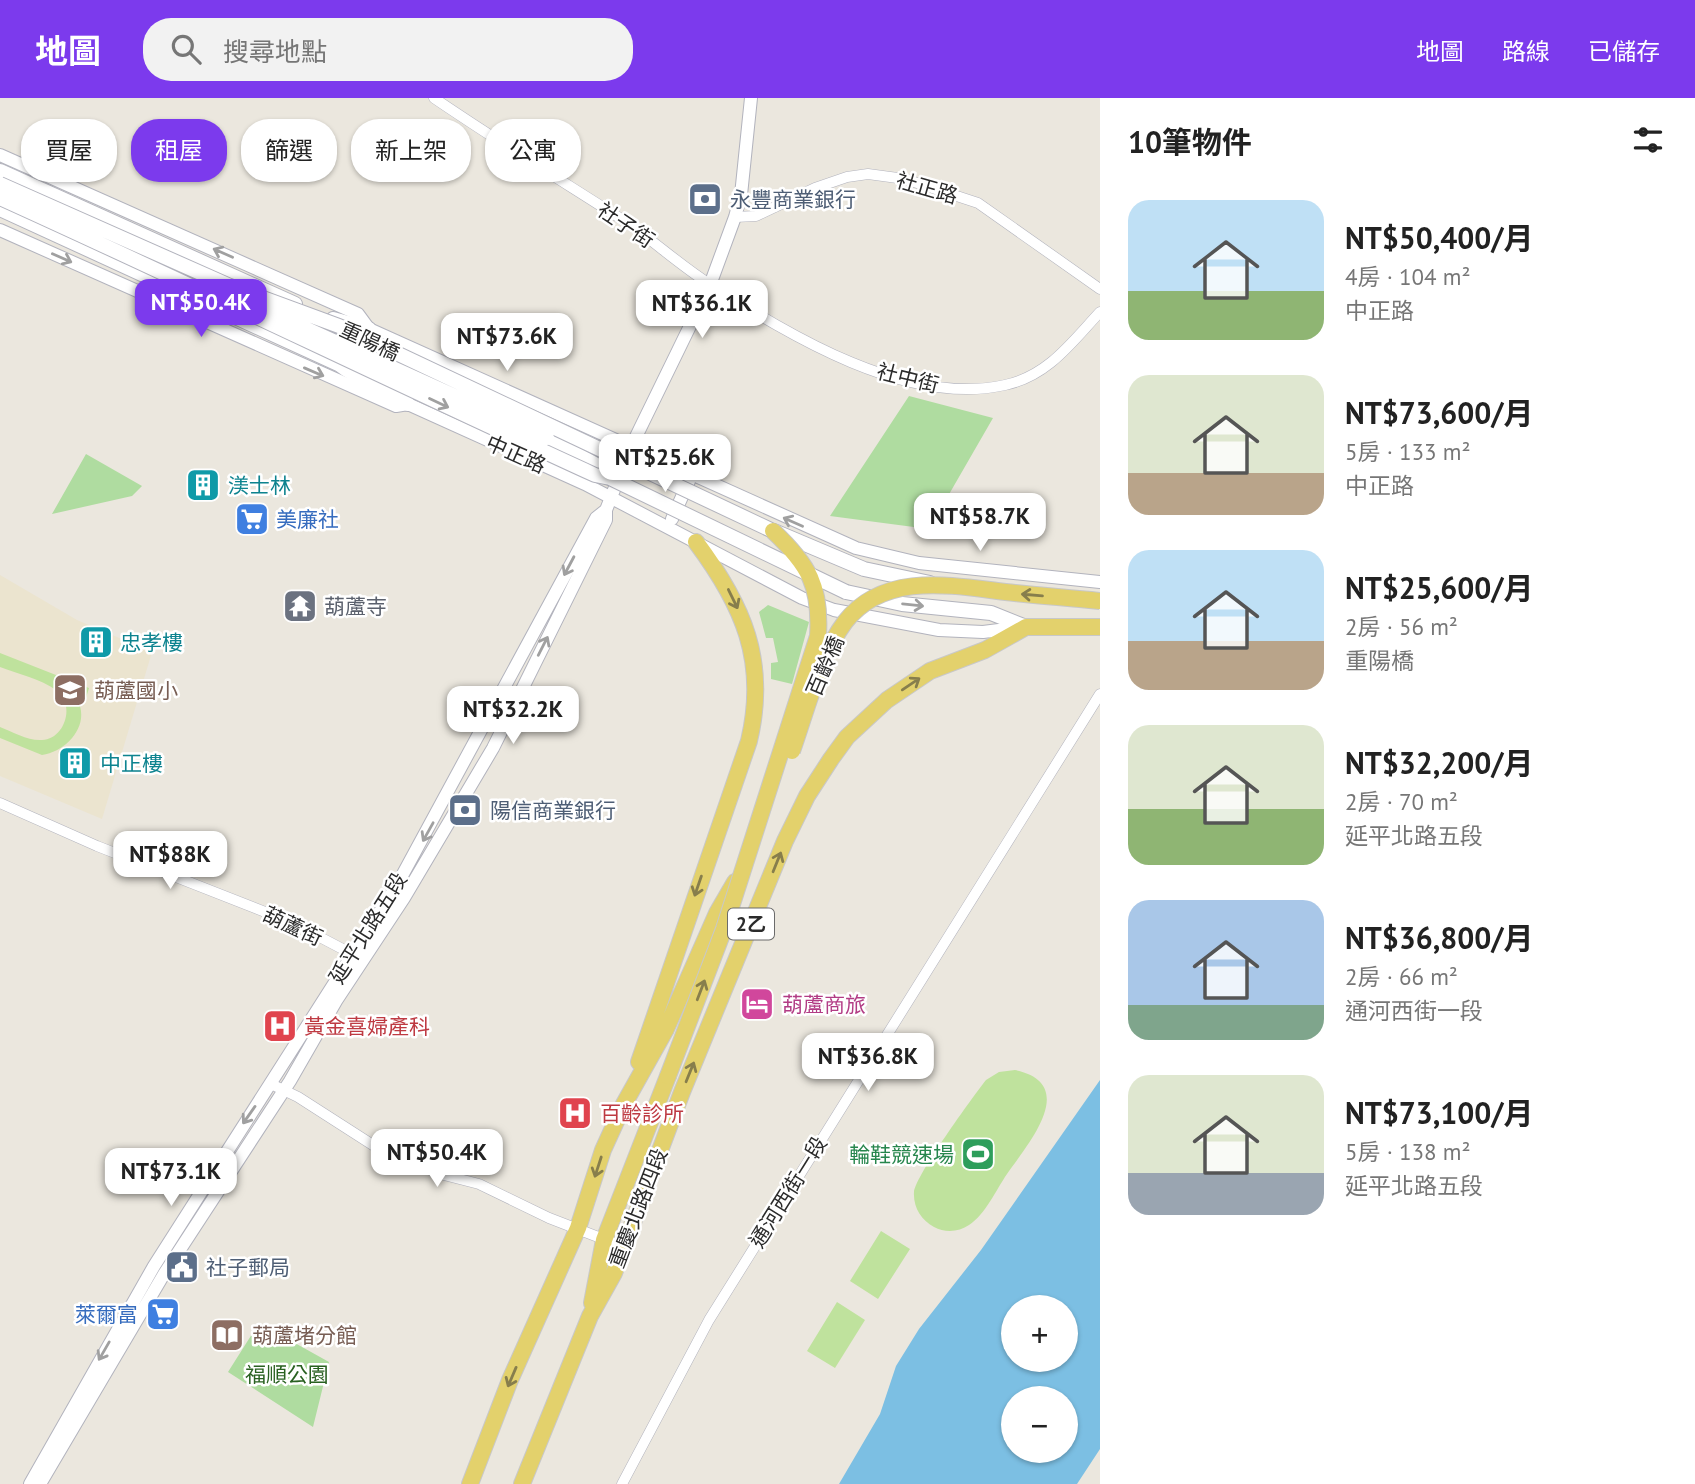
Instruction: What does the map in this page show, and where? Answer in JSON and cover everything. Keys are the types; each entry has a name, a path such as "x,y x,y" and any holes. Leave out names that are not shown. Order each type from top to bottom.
{"main road":[{"path":"0,171 326,317 369,329"},
{"name":"重陽橋","path":"0,184 230,286 339,326 772,531 864,569 930,583"},
{"path":"0,192 547,438 598,466 610,478"},
{"name":"重陽橋","path":"0,198 228,301 375,374 595,475 610,478 846,592 902,604 990,613 1026,626"},
{"path":"0,209 340,365 352,375 398,396 408,404"},
{"path":"547,438 586,445"},
{"path":"590,1316 604,1240 724,929 818,636 820,606 810,574 797,554 772,531"},
{"path":"624,1104 751,734 755,662 746,629 732,594 696,542"},
{"name":"百齡橋","path":"624,1104 666,1029 718,913 736,880 780,782 832,642 845,621 864,603 890,590 930,583 1100,601"},
{"path":"1026,626 1100,628"},
{"name":"重慶北路四段","path":"522,1484 590,1316 614,1273 682,1092 785,841 821,774 847,737 887,700 930,671 985,650 1026,626"},
{"name":"2乙","path":"470,1484 510,1380 578,1228 603,1150 624,1104"}],"street":[{"name":"社子街","path":"435,98 628,224 710,285"},
{"name":"延平北路五段","path":"30,1484 154,1266 356,957 416,853 596,518 609,504 631,447 710,285 735,217 741,195 751,98"},
{"path":"0,155 358,314 369,329 856,548 919,563 1100,582"},
{"name":"社正路","path":"735,217 756,216 815,188 847,177 867,174 905,179 978,203 1100,289"},
{"name":"中正路","path":"0,230 314,372 396,406 408,404 517,454 609,504 668,527 802,598 834,610 939,630 983,632 1026,626"},
{"name":"社中街","path":"710,285 803,339 872,371 939,388 975,389 1006,385 1032,376 1052,364 1100,312"},
{"path":"517,454 539,406"},
{"path":"668,527 692,475"},
{"name":"通河西街一段","path":"622,1484 709,1320 1100,694"},
{"name":"葫蘆街","path":"0,803 97,846 293,923 356,957"},
{"path":"40,1484 192,1230 284,1090 356,957"},
{"path":"271,1084 379,1149 440,1174 479,1184 549,1218 624,1247"}],"shaded area":[{"name":"葫蘆國小","path":"0,575 77,620 152,652 102,819 0,776"}],"green space":[{"path":"909,396 993,418 929,529 830,516"},
{"path":"86,454 142,486 132,496 52,514"},
{"path":"768,605 809,622 792,684 771,679 771,663 778,662 773,638 766,638 759,612"},
{"path":"0,653 89,688 85,701 77,699 81,708 79,727 60,748 42,755 0,738 0,727 31,739 50,738 62,727 66,712 62,696 56,690 0,667"},
{"name":"輪鞋競速場","path":"1015,1070 1034,1077 1044,1088 1047,1101 1036,1132 975,1221 956,1230 947,1231 934,1227 916,1208 914,1192 917,1183 945,1136 986,1080 999,1072"},
{"path":"881,1231 910,1249 878,1299 850,1281"},
{"path":"837,1302 865,1320 835,1368 807,1351"},
{"name":"福順公園","path":"259,1323 329,1362 313,1427 228,1372"}],"water":[{"path":"1100,1080 1100,1449 1077,1484 839,1484 880,1414 896,1366 919,1329 981,1250"}],"place":[{"name":"永豐商業銀行","path":"705,199"},
{"name":"渼士林","path":"203,485"},
{"name":"美廉社","path":"252,519"},
{"name":"葫蘆寺","path":"300,606"},
{"name":"忠孝樓","path":"96,642"},
{"name":"葫蘆國小","path":"70,690"},
{"name":"中正樓","path":"75,763"},
{"name":"陽信商業銀行","path":"465,810"},
{"name":"葫蘆商旅","path":"757,1004"},
{"name":"黃金喜婦產科","path":"280,1026"},
{"name":"百齡診所","path":"575,1113"},
{"name":"輪鞋競速場","path":"978,1154"},
{"name":"社子郵局","path":"182,1267"},
{"name":"萊爾富","path":"163,1314"},
{"name":"葫蘆堵分館","path":"227,1335"}]}
